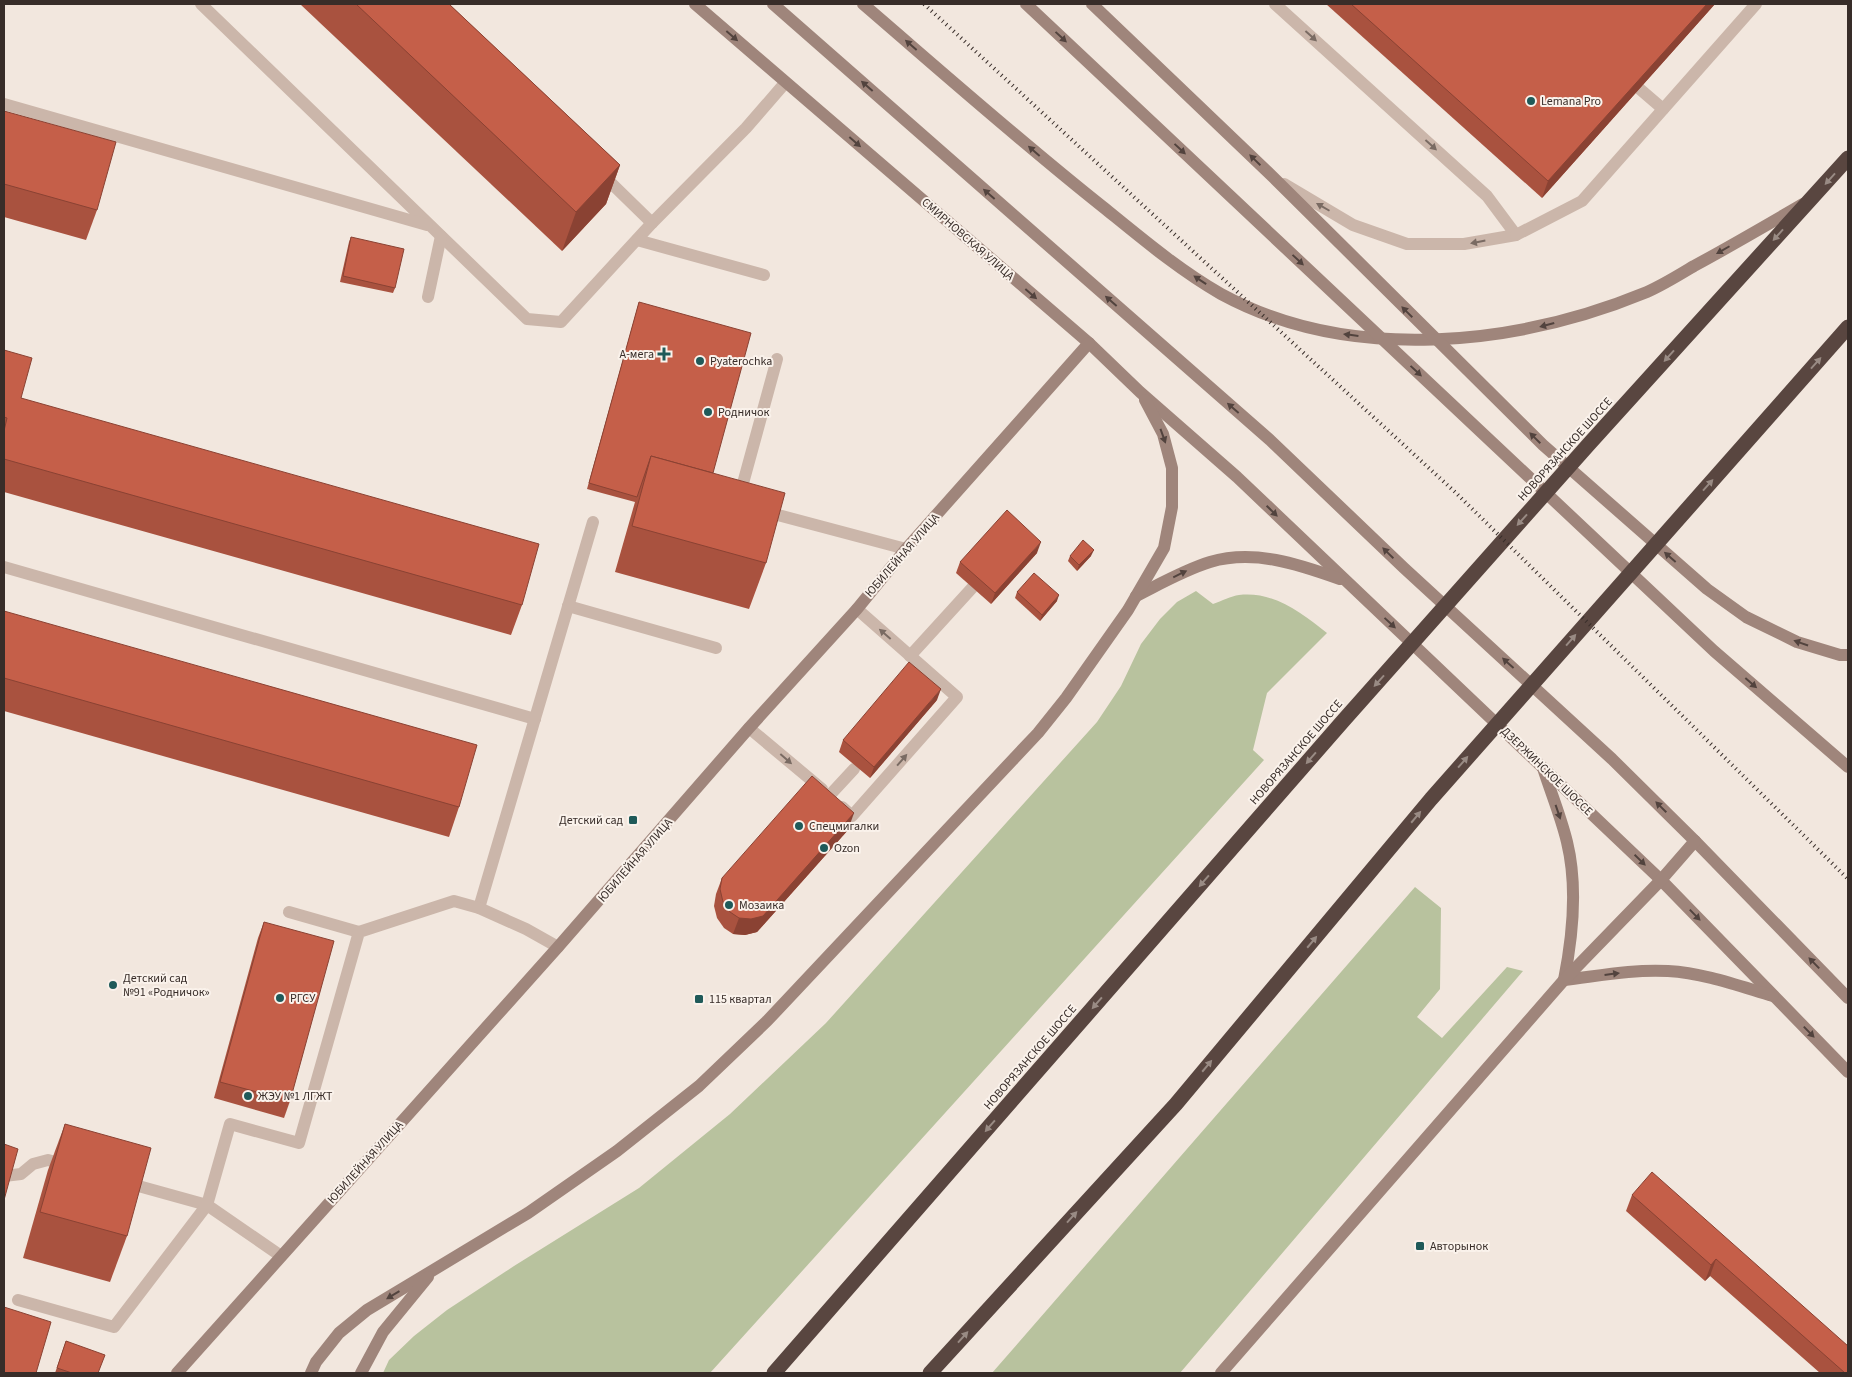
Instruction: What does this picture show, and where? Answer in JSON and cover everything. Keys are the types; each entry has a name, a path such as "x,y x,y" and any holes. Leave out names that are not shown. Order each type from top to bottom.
{"highway":[{"name":"НОВОРЯЗАНСКОЕ ШОССЕ","path":"774,1373 1343,721 1589,444 1848,158"},
{"path":"930,1373 1176,1104 1431,799 1848,327"}],"main road":[{"name":"СМИРНОВСКАЯ УЛИЦА","path":"695,4 1089,343 1140,392 1237,477"},
{"path":"773,4 1270,440 1404,568 1605,752 1848,998"},
{"path":"863,4 1071,183 1165,256 1221,294 1266,314 1320,331 1382,338 1437,340 1500,334 1537,327 1594,312 1650,291 1811,199"},
{"path":"1026,4 1714,652 1848,767"},
{"path":"1092,4 1274,178 1543,445 1707,589 1746,617 1797,642 1848,655"},
{"name":"ЮБИЛЕЙНАЯ УЛИЦА","path":"177,1373 558,947 1089,343"},
{"path":"311,1373 316,1362 339,1333 367,1310 528,1213 617,1151 699,1086 761,1027 1038,733 1066,698 1128,610 1164,548 1172,506 1172,468 1163,434 1140,392"},
{"name":"ДЗЕРЖИНСКОЕ ШОССЕ","path":"1237,477 1661,880 1848,1072"},
{"path":"1136,596 1189,570 1210,562 1235,557 1264,558 1301,565 1346,581"},
{"path":"1542,766 1567,842 1572,870 1573,908 1570,948 1564,980"},
{"path":"1221,1373 1564,980 1661,880 1695,841"},
{"path":"1564,980 1635,972 1668,971 1716,979 1775,997"},
{"path":"361,1373 383,1332 434,1269"}],"lane":[{"path":"201,4 429,226 528,319 562,322 652,223 746,128 785,83"},
{"path":"1274,4 1488,196 1516,235"},
{"path":"1274,178 1353,225 1407,244 1464,244 1516,235 1582,201 1756,4"},
{"path":"1620,72 1663,109"},
{"path":"4,104 429,226"},
{"path":"608,181 652,223"},
{"path":"428,297 441,236"},
{"path":"637,240 764,275"},
{"path":"777,359 738,504 906,549"},
{"path":"479,908 593,522"},
{"path":"4,567 535,719"},
{"path":"910,656 972,588"},
{"path":"568,606 716,648"},
{"path":"750,728 852,816 957,697 856,609"},
{"path":"923,686 932,675"},
{"path":"829,796 854,769"},
{"path":"289,912 359,932 454,901 479,908 526,929 558,947"},
{"path":"18,1300 114,1327 207,1205 230,1124 299,1142 359,932"},
{"path":"4,1176 21,1174 33,1164 48,1160 76,1168"},
{"path":"114,1179 207,1205 281,1256"}],"green space":[{"path":"1196,591 1213,604 1239,595 1264,596 1297,611 1327,633 1267,693 1253,750 1264,760 710,1373 383,1373 389,1360 414,1336 447,1310 639,1188 730,1114 826,1023 1097,722 1121,686 1141,644 1160,619 1177,602"},
{"path":"1415,887 1441,908 1440,989 1417,1017 1442,1038 1507,967 1523,971 1180,1373 992,1373"}],"building":[{"path":"356,4 449,4 620,165 576,212"},
{"name":"Lemana Pro","path":"1351,4 1707,4 1548,181"},
{"path":"4,111 116,142 97,210 4,184"},
{"path":"351,237 404,249 395,288 343,276"},
{"path":"639,302 751,333 713,473 651,456 637,497 589,483"},
{"path":"4,350 32,358 21,398 539,544 522,605 4,459 4,431 7,418 4,417"},
{"path":"651,456 785,493 766,563 632,526"},
{"path":"1007,510 1041,542 995,593 960,562"},
{"path":"1083,540 1094,550 1079,565 1070,556"},
{"path":"1034,573 1059,595 1042,615 1017,592"},
{"path":"4,611 477,745 459,807 4,678"},
{"path":"909,662 941,689 874,767 843,740"},
{"path":"812,776 854,813 763,916 751,919 739,918 730,912 723,902 720,889 722,878"},
{"name":"РГСУ","path":"264,922 334,941 290,1101 220,1082"},
{"path":"65,1124 151,1148 127,1236 40,1212"},
{"path":"4,1144 18,1149 4,1200"},
{"path":"1652,1172 1848,1346 1848,1373 1845,1373 1716,1259 1711,1265 1632,1195"},
{"path":"4,1307 51,1322 36,1373 4,1373"},
{"path":"66,1341 105,1355 98,1373 72,1373 57,1368"}],"railway":[{"path":"924,4 1455,492 1848,879"}],"place":[{"name":"Lemana Pro","path":"1531,101"},
{"name":"А-мега","path":"664,354"},
{"name":"Pyaterochka","path":"700,361"},
{"name":"Родничок","path":"708,412"},
{"name":"Детский сад","path":"633,820"},
{"name":"Спецмигалки","path":"799,826"},
{"name":"Ozon","path":"824,848"},
{"name":"Мозаика","path":"729,905"},
{"name":"Детский сад №91 «Родничок»","path":"113,985"},
{"name":"РГСУ","path":"280,998"},
{"name":"115 квартал","path":"699,999"},
{"name":"ЖЭУ №1 ЛГЖТ","path":"248,1096"},
{"name":"Авторынок","path":"1420,1246"}]}
